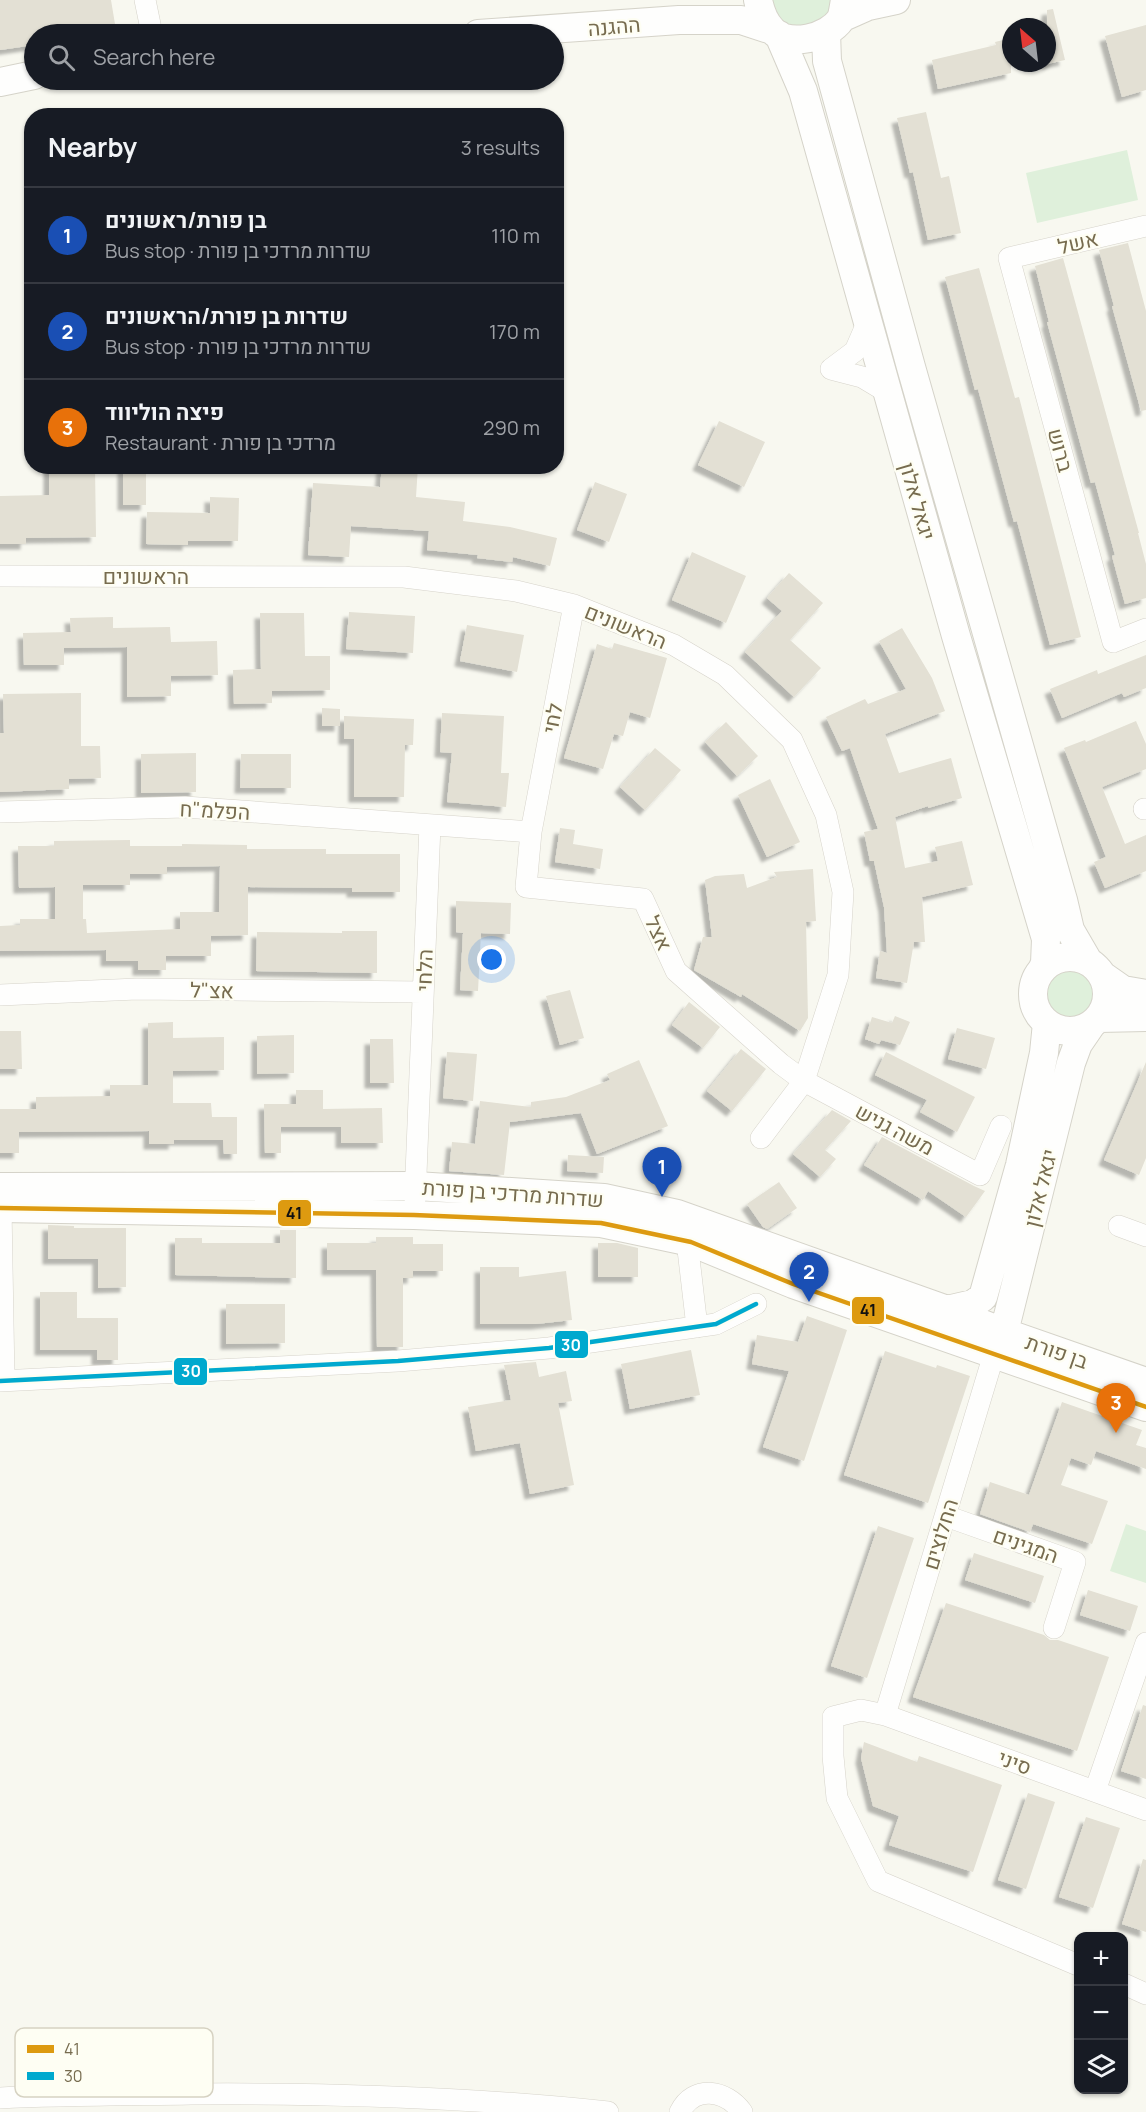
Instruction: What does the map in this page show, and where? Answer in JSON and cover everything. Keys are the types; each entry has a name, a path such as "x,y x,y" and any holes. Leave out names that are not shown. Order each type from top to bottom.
{"street":[{"path":"145,0 150,24"},
{"name":"ההגנה","path":"679,20 710,0"},
{"name":"יגאל אלון","path":"758,0 803,91 956,636 1046,939 1045,963 1042,970"},
{"name":"ההגנה","path":"564,28 679,20 741,20 790,39 802,39 837,17 868,6 896,0"},
{"name":"יגאל אלון","path":"837,17 827,61 1070,930 1095,969"},
{"path":"0,82 24,77"},
{"name":"אשל","path":"1009,258 1146,226"},
{"name":"ברוש","path":"1009,258 1113,642 1146,629"},
{"path":"868,321 855,351 831,369 862,377 887,392"},
{"name":"הראשונים","path":"0,576 404,577 516,591 574,605 674,645 725,675 792,740 826,815 843,892 838,975 804,1081 761,1138"},
{"name":"לחי","path":"531,832 574,605"},
{"name":"הפלמ\"ח","path":"0,812 185,807 430,825"},
{"path":"430,825 531,832"},
{"name":"הלחי","path":"414,1215 430,825"},
{"name":"אצל","path":"531,832 526,886 643,899 676,971 781,1064 804,1081"},
{"path":"1146,994 1123,990 1081,958 1067,957 1053,961 1042,970 1033,992 1034,1004 1039,1015 1057,1029 1069,1032 1081,1030 1095,1022 1146,1017"},
{"path":"1095,969 1107,987 1108,998 1095,1022"},
{"name":"אצ\"ל","path":"0,995 137,989 423,993"},
{"name":"יגאל אלון","path":"999,1343 1075,1050 1095,1022"},
{"name":"יגאל אלון","path":"947,1310 974,1304 982,1297 1020,1166 1044,1053 1047,1023"},
{"name":"משה גניש","path":"804,1081 980,1175 983,1168 1020,1166 1047,1159"},
{"path":"983,1168 1001,1126"},
{"name":"שדרות מרדכי בן פורת","path":"0,1187 416,1186 604,1198 677,1214 947,1310 999,1343"},
{"path":"0,1208 2,1380 398,1361 549,1348 716,1324 756,1304"},
{"name":"שדרות מרדכי בן פורת","path":"0,1208 414,1215 601,1222 687,1241 794,1284 999,1343"},
{"path":"1119,1226 1146,1236"},
{"path":"687,1241 697,1327"},
{"path":"999,1343 1146,1407"},
{"name":"בן פורת","path":"999,1343 1146,1382"},
{"name":"החלוצים","path":"885,1715 999,1343"},
{"name":"המגינים","path":"946,1516 1075,1562 1054,1628"},
{"path":"1095,1791 1146,1643"},
{"name":"סיני","path":"1074,1963 878,1881 837,1798 833,1756 833,1717 861,1710 885,1715 1146,1809"},
{"path":"1128,1986 1146,1994"},
{"path":"680,2112 683,2106 694,2097 708,2093 721,2094 733,2100 742,2112"},
{"path":"213,2094 384,2096 542,2105 608,2112"},
{"path":"0,2098 26,2097"}],"green space":[{"path":"760,0 843,0 839,16 790,36"},
{"path":"1127,150 1138,200 1037,223 1026,173"},
{"path":"1070,964 1087,969 1095,977 1100,994 1095,1011 1087,1019 1070,1024 1053,1019 1045,1011 1040,994 1045,977 1053,969"},
{"path":"1126,1524 1146,1531 1146,1583 1110,1571"}],"building":[{"path":"0,0 111,0 115,24 24,24 24,46 0,50"},
{"path":"1053,9 1055,18 1047,18 1047,10"},
{"path":"1056,22 1065,60 1056,62"},
{"path":"1146,25 1146,90 1122,97 1105,36"},
{"path":"1002,40 1002,72 1011,73 938,89 932,60 996,45 995,42"},
{"path":"926,112 941,178 949,176 961,233 928,240 913,172 910,173 897,118"},
{"path":"1128,243 1146,311 1146,410 1141,411 1099,250"},
{"path":"1063,258 1146,564 1146,598 1125,604 1112,556 1115,555 1095,482 1091,483 1047,322 1049,322 1035,266"},
{"path":"979,268 1015,398 1019,397 1081,637 1050,645 1017,521 1014,522 978,389 975,390 945,277"},
{"path":"719,421 765,442 744,487 698,465"},
{"path":"49,474 95,474 96,537 26,538 26,544 0,544 0,496 49,495"},
{"path":"123,474 146,474 146,505 123,505"},
{"path":"381,474 417,474 416,497 465,502 463,521 510,527 557,538 550,566 513,557 512,562 477,558 478,555 427,550 429,531 351,526 349,557 308,555 313,483 380,487"},
{"path":"595,482 627,494 609,542 577,530"},
{"path":"210,497 239,498 238,541 188,541 188,545 146,544 147,512 210,513"},
{"path":"692,552 746,576 726,623 672,600"},
{"path":"789,573 823,603 790,640 821,668 794,697 745,652 782,611 767,598"},
{"path":"349,612 415,616 413,653 346,649"},
{"path":"260,613 304,613 305,656 330,656 330,690 272,691 272,703 234,704 233,670 261,669"},
{"path":"113,617 113,628 170,627 171,642 217,641 218,675 171,676 171,696 127,697 127,647 64,648 64,665 24,665 23,633 71,632 70,618"},
{"path":"467,625 524,635 517,672 460,661"},
{"path":"902,628 932,678 945,711 885,734 899,773 951,758 962,798 895,817 905,868 938,861 935,847 962,841 973,885 922,897 925,942 914,942 907,983 876,978 880,951 887,953 884,907 874,861 870,861 864,832 878,829 850,748 842,751 826,717 865,699 868,704 906,689 879,641"},
{"path":"614,643 667,658 650,718 630,712 623,736 614,734 603,769 564,758 597,644 612,649"},
{"path":"1146,655 1146,688 1124,697 1122,693 1062,718 1050,689 1097,670 1098,674"},
{"path":"81,693 81,746 100,746 101,778 69,779 69,789 0,792 0,733 4,733 3,694"},
{"path":"322,708 340,709 340,726 322,726"},
{"path":"442,713 504,716 501,773 509,773 506,807 447,802 452,753 440,752"},
{"path":"344,716 414,719 413,745 405,745 404,797 354,797 354,739 344,739"},
{"path":"1136,721 1146,744 1146,769 1102,787 1125,844 1146,835 1146,871 1105,888 1094,862 1106,857 1064,748 1085,740 1086,742"},
{"path":"726,722 758,756 737,776 705,742"},
{"path":"655,748 681,770 645,810 620,787"},
{"path":"196,753 196,792 141,793 141,754"},
{"path":"241,754 291,754 291,788 240,788"},
{"path":"770,779 800,842 767,857 738,795"},
{"path":"560,828 575,830 573,844 603,849 600,869 555,862"},
{"path":"130,840 130,846 247,845 247,849 326,849 326,854 400,854 400,892 352,892 352,888 248,887 248,935 211,936 211,956 166,956 166,970 138,970 138,961 106,961 106,950 0,951 0,926 20,925 20,919 55,919 55,887 19,888 18,846 54,846 54,841","holes":["220,866 219,912 180,912 180,929 87,933 86,919 83,919 83,885 130,885 130,874 167,874 167,867"]},
{"path":"813,869 816,921 806,922 808,1018 800,1031 742,994 741,997 694,970 703,937 712,937 705,880 715,876 744,874 747,888 777,877 774,872"},
{"path":"456,901 511,903 510,934 481,933 478,991 460,990 463,933 456,932"},
{"path":"342,931 377,931 377,973 256,971 257,932 342,933"},
{"path":"570,990 584,1038 560,1045 546,996"},
{"path":"689,1002 720,1027 703,1048 672,1025"},
{"path":"895,1016 910,1022 900,1045 881,1040 879,1044 865,1039 872,1017 892,1023"},
{"path":"173,1022 173,1038 224,1037 224,1070 173,1071 173,1103 211,1103 212,1117 237,1117 237,1154 224,1154 223,1140 174,1140 174,1144 149,1144 149,1131 19,1132 19,1153 0,1153 0,1109 36,1109 36,1097 110,1096 110,1085 148,1085 148,1023"},
{"path":"957,1028 995,1038 986,1069 948,1059"},
{"path":"0,1031 21,1031 22,1069 0,1069"},
{"path":"294,1035 294,1073 257,1074 257,1036"},
{"path":"370,1039 393,1039 394,1083 370,1083"},
{"path":"741,1049 766,1069 732,1111 707,1091"},
{"path":"447,1052 477,1054 473,1101 443,1098"},
{"path":"886,1052 975,1097 957,1132 920,1112 927,1100 875,1075"},
{"path":"639,1060 668,1126 597,1154 581,1113 510,1122 504,1175 449,1171 452,1142 475,1144 480,1101 531,1107 531,1102 566,1097 610,1080 607,1074"},
{"path":"1146,1062 1146,1158 1139,1175 1104,1160"},
{"path":"296,1090 323,1090 323,1109 382,1108 383,1143 341,1143 341,1127 281,1127 281,1153 265,1153 264,1104 296,1104"},
{"path":"832,1110 851,1121 825,1150 836,1159 820,1177 793,1154"},
{"path":"882,1137 985,1191 966,1217 928,1191 923,1200 864,1165"},
{"path":"568,1155 604,1157 603,1173 567,1171"},
{"path":"779,1182 797,1208 767,1229 763,1227 747,1204"},
{"path":"48,1225 74,1226 74,1228 126,1228 126,1287 98,1288 98,1259 48,1259"},
{"path":"280,1230 296,1230 296,1278 175,1275 175,1238 202,1238 202,1243 280,1243"},
{"path":"376,1237 413,1237 413,1244 443,1244 443,1271 413,1271 413,1278 403,1278 403,1347 377,1347 376,1270 327,1270 327,1243 376,1243"},
{"path":"598,1243 617,1243 638,1248 638,1277 598,1277"},
{"path":"480,1267 519,1267 519,1277 566,1271 572,1320 536,1324 480,1324"},
{"path":"40,1292 77,1292 77,1318 118,1318 118,1360 97,1360 97,1350 40,1350"},
{"path":"226,1304 285,1304 285,1343 226,1344"},
{"path":"807,1316 847,1330 804,1461 763,1447 789,1371 752,1364 757,1335 798,1342"},
{"path":"691,1350 700,1395 630,1409 621,1364"},
{"path":"885,1351 936,1368 937,1365 970,1376 928,1503 844,1475"},
{"path":"536,1362 539,1377 566,1371 572,1401 558,1403 574,1485 530,1494 520,1443 476,1451 468,1407 511,1400 504,1365"},
{"path":"1062,1402 1142,1430 1136,1445 1146,1448 1146,1469 1096,1451 1091,1465 1071,1458 1061,1485 1108,1501 1092,1544 1033,1524 1030,1532 980,1514 990,1482 1029,1495"},
{"path":"878,1526 914,1538 867,1678 831,1666"},
{"path":"974,1553 1044,1576 1035,1603 965,1580"},
{"path":"1088,1590 1138,1606 1130,1631 1080,1615"},
{"path":"946,1603 1044,1635 1050,1640 1058,1640 1109,1657 1077,1751 913,1697"},
{"path":"1143,1705 1146,1706 1146,1779 1121,1771"},
{"path":"864,1742 917,1762 919,1756 1002,1785 973,1872 889,1845 899,1816 873,1806 861,1758"},
{"path":"1028,1793 1055,1802 1026,1889 998,1880"},
{"path":"1086,1817 1120,1828 1093,1908 1059,1897"},
{"path":"1143,1859 1146,1860 1146,1932 1122,1924"}],"transit line":[{"name":"41","path":"0,1208 414,1215 601,1223 691,1242 793,1284 1146,1407"},
{"name":"30","path":"0,1381 398,1361 549,1348 716,1324 756,1304"}],"place":[{"name":"בן פורת/ראשונים","path":"662,1197"},
{"name":"שדרות בן פורת/הראשונים","path":"809,1302"},
{"name":"פיצה הוליווד","path":"1116,1433"}]}
